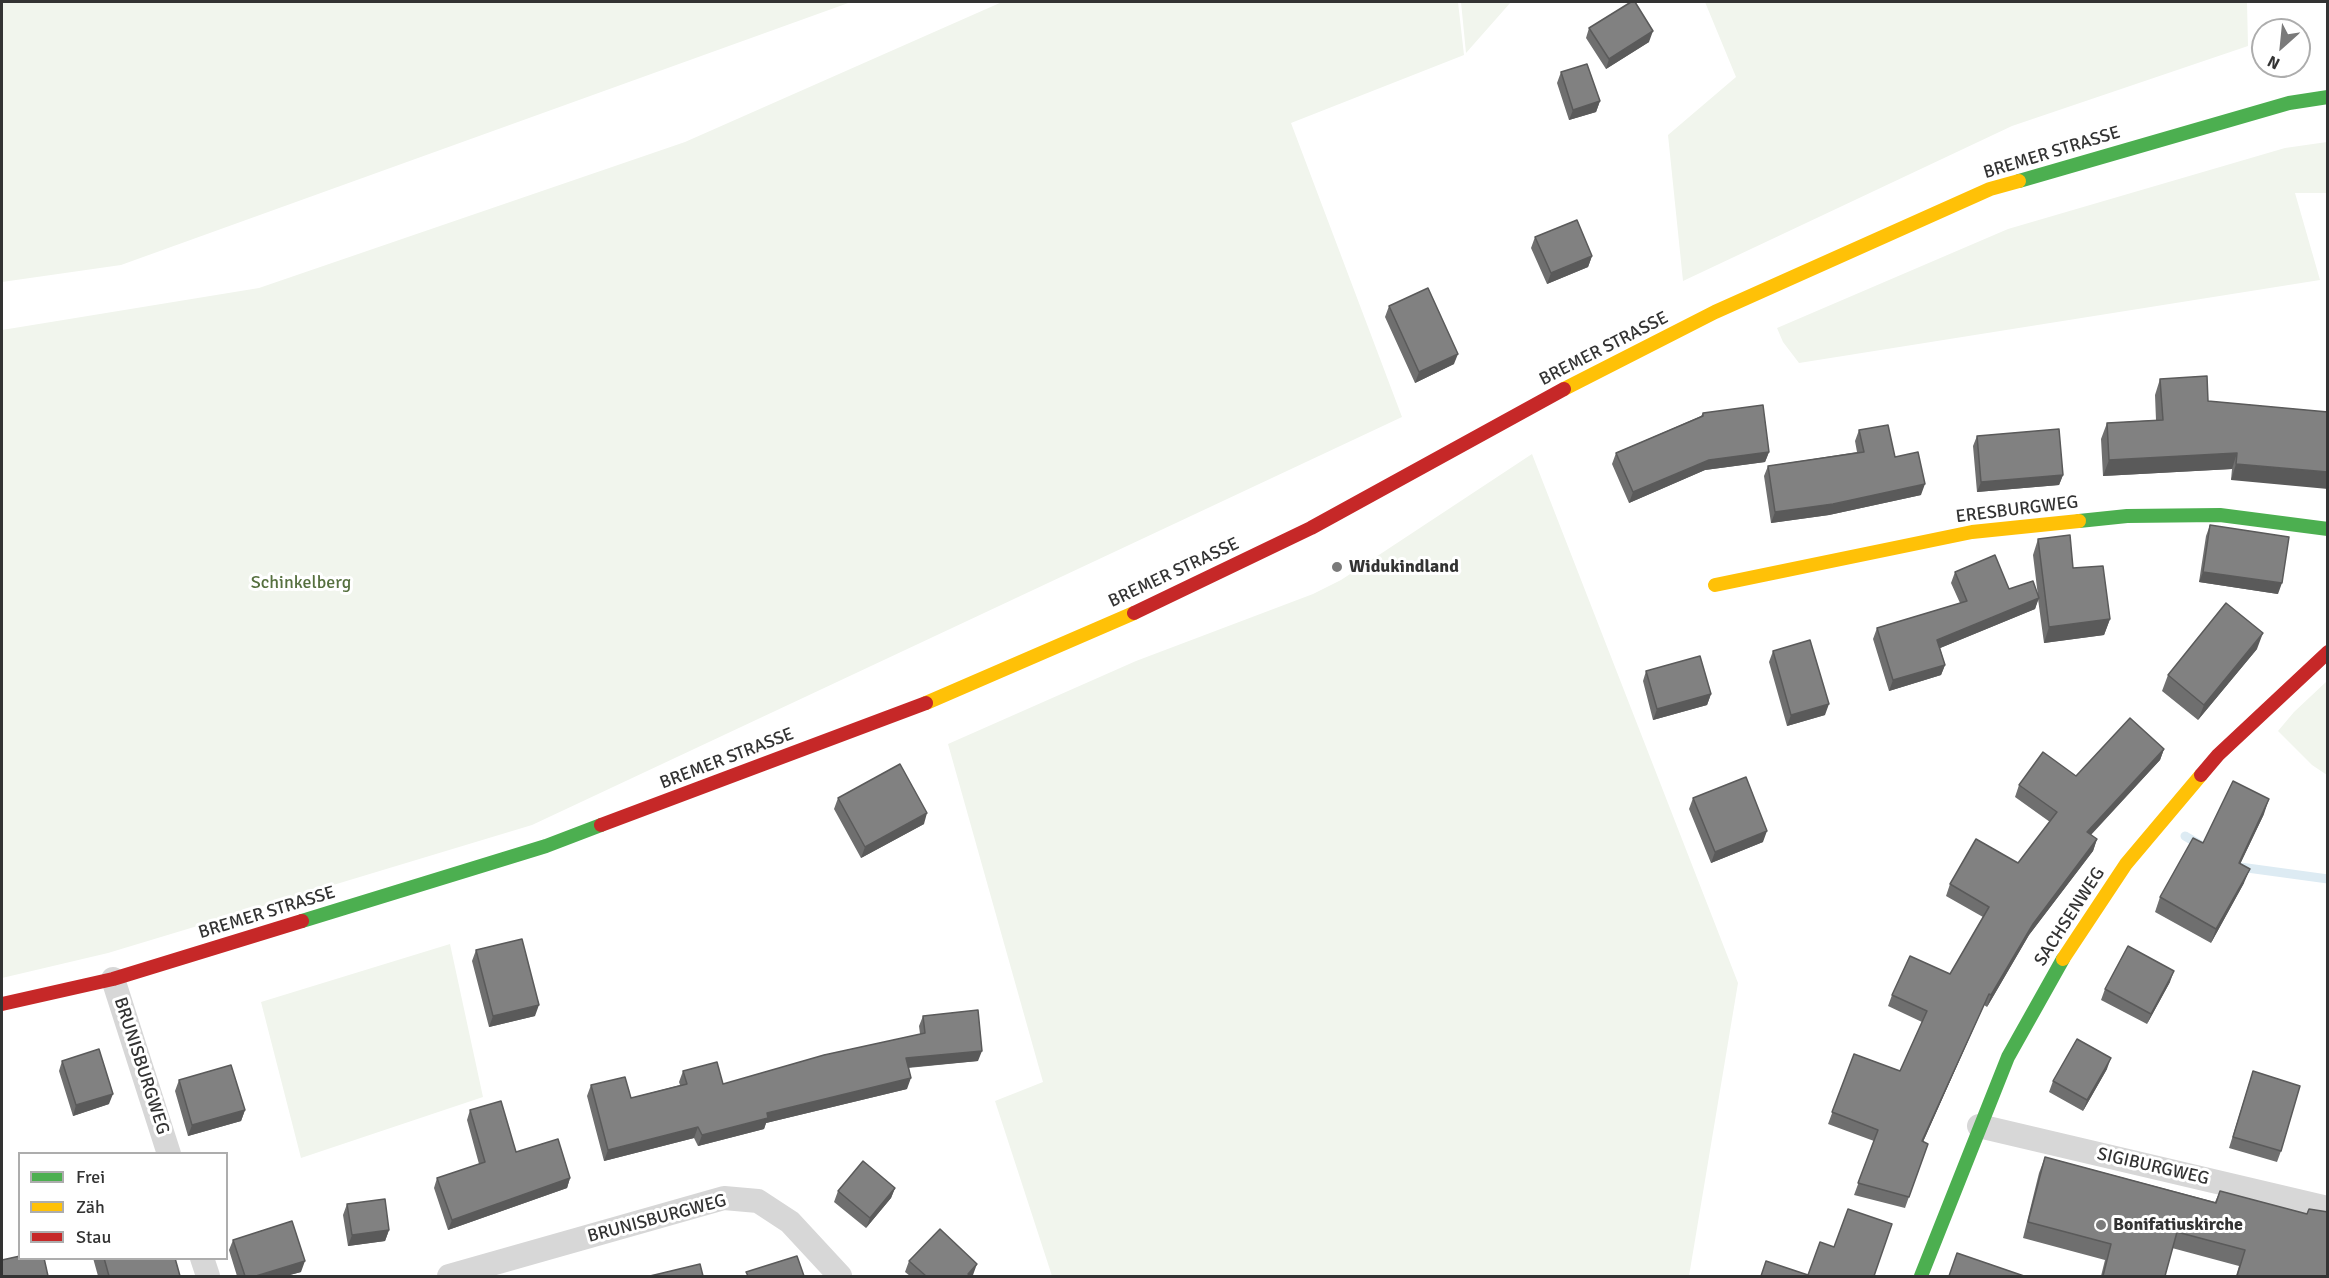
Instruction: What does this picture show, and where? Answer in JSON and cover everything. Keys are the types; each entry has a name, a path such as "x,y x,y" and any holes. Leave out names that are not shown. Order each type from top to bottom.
{"main road":[{"name":"BREMER STRASSE","path":"2,1004 113,979 546,846 933,700 1166,599 1311,528 1430,461 1715,312 1990,189 2289,103 2328,97"},
{"name":"ERESBURGWEG","path":"1715,585 1972,532 2127,516 2220,515 2328,529"},
{"name":"SACHSENWEG","path":"1921,1276 2008,1057 2070,946 2126,864 2218,755 2328,652"}],"street":[{"name":"BRUNISBURGWEG","path":"113,979 168,1152"},
{"name":"SIGIBURGWEG","path":"1979,1126 2328,1208"},
{"name":"BRUNISBURGWEG","path":"449,1276 724,1198 758,1201 790,1222 840,1276"},
{"path":"203,1260 208,1276"}],"green space":[{"path":"2,2 851,2 121,265 2,282"},
{"name":"Schinkelberg","path":"1002,2 1458,2 1464,55 1291,123 1402,417 532,825 108,953 2,978 2,330 259,288 685,142"},
{"path":"1461,2 1511,2 1466,53"},
{"path":"1705,2 2247,2 2248,46 2012,126 1683,281 1668,135 1736,77"},
{"path":"2327,142 2327,193 2295,193 2320,280 1799,363 1783,342 1777,328 2008,229 2285,148"},
{"path":"1532,454 1738,983 1689,1276 1052,1276 995,1101 1043,1082 948,744 1136,661 1313,594 1341,580"},
{"path":"2327,681 2327,775 2312,765 2278,731 2294,712"},
{"path":"450,944 483,1097 301,1158 261,1002"}],"building":[{"path":"1631,2 1635,2 1653,31 1609,59 1589,28"},
{"path":"1587,64 1600,101 1573,110 1561,72"},
{"path":"1577,220 1592,256 1551,273 1535,237"},
{"path":"1428,288 1458,354 1419,372 1389,306"},
{"path":"2207,376 2208,401 2328,412 2328,472 2236,464 2237,453 2109,460 2107,423 2163,420 2160,379"},
{"path":"1763,405 1769,452 1709,460 1633,492 1616,453 1703,416 1703,413"},
{"path":"1888,425 1895,457 1918,452 1925,484 1833,504 1775,512 1768,466 1864,452 1859,430"},
{"path":"2059,429 2063,475 1981,482 1977,436"},
{"path":"2210,525 2289,537 2282,583 2203,572"},
{"path":"2070,535 2073,568 2103,566 2110,619 2049,627 2038,539"},
{"path":"1995,555 2009,589 2033,581 2039,598 1937,640 1945,665 1893,680 1877,628 1967,601 1955,572"},
{"path":"2226,603 2263,633 2204,705 2168,675"},
{"path":"1810,640 1829,704 1791,715 1773,651"},
{"path":"1700,656 1711,694 1657,709 1646,671"},
{"path":"2130,718 2164,749 2087,832 2097,839 2033,924 1991,995 1989,994 1922,1141 1928,1144 1909,1197 1858,1183 1878,1130 1832,1112 1854,1054 1900,1071 1927,1011 1892,995 1910,956 1950,974 1989,907 1950,884 1976,839 2018,863 2057,812 2019,785 2043,752 2076,776"},
{"path":"900,764 927,813 865,847 838,798"},
{"path":"1746,777 1767,831 1715,852 1693,798"},
{"path":"2233,781 2269,799 2239,863 2250,869 2216,929 2160,897 2193,838 2203,843"},
{"path":"522,939 539,1005 493,1016 476,950"},
{"path":"2128,946 2174,971 2151,1014 2105,989"},
{"path":"978,1010 982,1051 906,1058 911,1078 767,1113 768,1118 702,1135 698,1127 608,1150 591,1085 625,1077 631,1098 687,1084 683,1071 717,1062 723,1084 824,1055 925,1033 923,1016"},
{"path":"2077,1039 2111,1058 2087,1100 2053,1081"},
{"path":"99,1049 113,1094 76,1105 62,1061"},
{"path":"231,1065 245,1110 192,1125 179,1080"},
{"path":"2253,1071 2300,1086 2281,1151 2233,1137"},
{"path":"501,1101 516,1152 558,1139 570,1178 452,1220 437,1178 485,1162 470,1110"},
{"path":"2045,1157 2216,1203 2220,1191 2307,1214 2309,1209 2328,1212 2328,1276 2237,1276 2245,1250 2177,1232 2165,1276 2103,1276 2111,1244 2028,1222"},
{"path":"863,1161 895,1188 870,1218 838,1191"},
{"path":"385,1199 389,1230 352,1235 347,1204"},
{"path":"1848,1209 1892,1224 1874,1276 1761,1276 1766,1261 1808,1275 1820,1242 1834,1247"},
{"path":"292,1221 305,1261 256,1276 245,1276 233,1240"},
{"path":"940,1229 977,1264 968,1274 970,1276 926,1276 909,1261"},
{"path":"1957,1253 2024,1276 1949,1276"},
{"path":"18,1256 18,1260 44,1260 48,1276 2,1276 2,1260"},
{"path":"797,1256 804,1276 748,1276 746,1272"},
{"path":"105,1260 176,1260 180,1276 109,1276"},
{"path":"700,1264 703,1276 650,1276"}],"waterway":[{"path":"2185,836 2202,846"},
{"path":"2240,867 2328,879"}],"traffic: fast":[{"path":"2019,181 2289,103 2328,97"},
{"path":"2079,521 2127,516 2220,515 2328,529"},
{"path":"302,921 546,846 601,825"},
{"path":"1921,1276 2008,1057 2063,959"}],"traffic: slow":[{"path":"1564,389 1715,312 1990,189 2019,181"},
{"path":"1715,585 1972,532 2079,521"},
{"path":"926,703 1134,613"},
{"path":"2063,959 2126,864 2201,775"}],"traffic: jam":[{"path":"1134,613 1311,528 1564,389"},
{"path":"2201,775 2218,755 2328,652"},
{"path":"601,825 926,703"},
{"path":"2,1004 113,979 302,921"}],"place":[{"name":"Widukindland","path":"1337,567"},
{"name":"Bonifatiuskirche","path":"2101,1225"}]}
